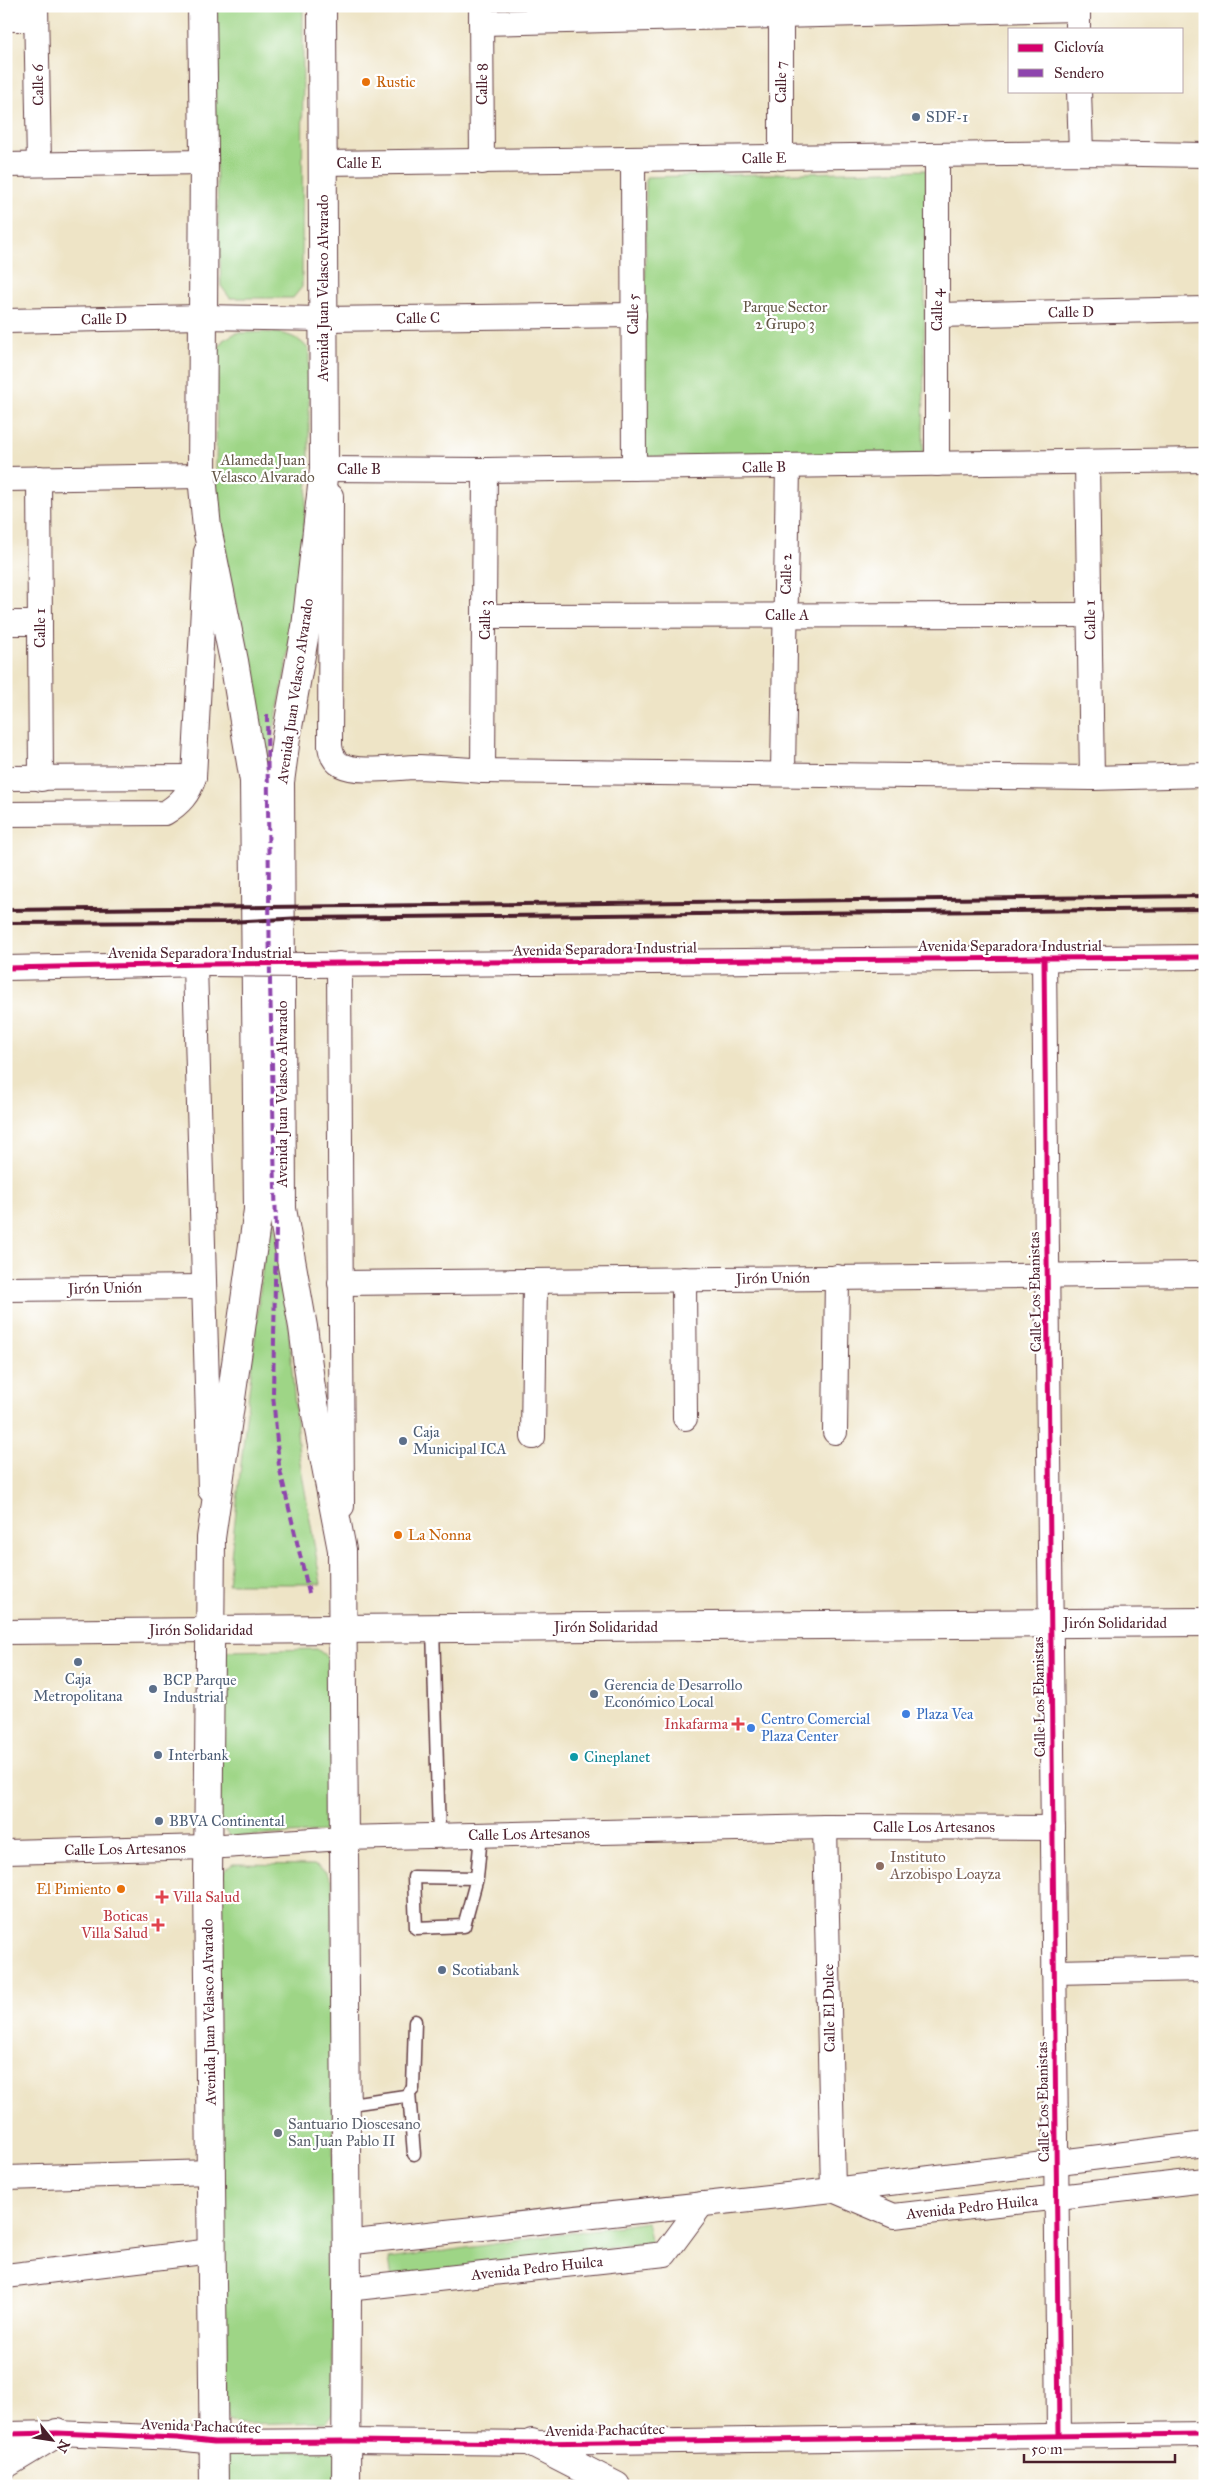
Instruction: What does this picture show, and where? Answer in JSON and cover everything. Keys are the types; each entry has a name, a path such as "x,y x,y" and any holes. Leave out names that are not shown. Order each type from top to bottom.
{"main road":[{"name":"Avenida Juan Velasco Alvarado","path":"202,6 204,162 202,476 207,528 234,661 254,781 258,1210 211,1538 208,1848 214,2486"},
{"name":"Avenida Juan Velasco Alvarado","path":"322,6 323,319 328,469 306,626 280,782 282,1209 303,1327 310,1388 342,1550 344,2105 347,2289 346,2486"},
{"name":"Jirón Solidaridad","path":"210,1630 1205,1622"},
{"path":"6,2464 57,2433"},
{"path":"532,2443 616,2486"}],"street":[{"path":"481,14 781,11 1078,15"},
{"name":"Calle 7","path":"781,11 781,158"},
{"path":"6,19 36,12"},
{"name":"Calle 6","path":"36,12 39,164"},
{"name":"Calle 8","path":"481,14 482,162"},
{"path":"1080,92 1081,153"},
{"name":"Calle E","path":"322,163 1081,153 1205,155"},
{"name":"Calle 4","path":"937,155 937,464"},
{"name":"Calle 5","path":"633,160 634,468"},
{"path":"6,165 204,162"},
{"name":"Calle D","path":"937,315 1205,309"},
{"name":"Calle C","path":"202,317 323,319 634,315"},
{"name":"Calle D","path":"6,321 202,317"},
{"name":"Calle B","path":"328,469 485,470 1205,460"},
{"name":"Calle 1","path":"1087,463 1092,778"},
{"name":"Calle 2","path":"783,772 788,466"},
{"name":"Avenida Juan Velasco Alvarado","path":"328,469 331,754 337,763 358,769 484,770"},
{"name":"Calle 3","path":"484,770 485,470"},
{"path":"6,478 202,476"},
{"name":"Calle 1","path":"39,478 41,778"},
{"name":"Avenida Juan Velasco Alvarado","path":"194,777 207,528"},
{"name":"Calle A","path":"485,616 1090,615"},
{"path":"6,623 40,623"},
{"path":"484,770 783,772 1092,778 1205,775"},
{"path":"6,778 194,777 185,798 164,813 6,814"},
{"name":"Avenida Separadora Industrial","path":"6,968 201,964 307,965 1205,957"},
{"name":"Calle Los Ebanistas","path":"1044,958 1059,2436"},
{"name":"Avenida Juan Velasco Alvarado","path":"201,964 204,1287 211,1538"},
{"name":"Avenida Juan Velasco Alvarado","path":"339,964 342,1550"},
{"name":"Jirón Unión","path":"340,1283 1205,1274"},
{"path":"835,1432 838,1277"},
{"path":"684,1279 685,1418"},
{"path":"533,1437 535,1281"},
{"name":"Jirón Unión","path":"6,1289 204,1287"},
{"name":"Jirón Solidaridad","path":"6,1632 210,1630"},
{"name":"Calle Los Artesanos","path":"6,1852 208,1848 343,1838 825,1826 1053,1828"},
{"name":"Calle El Dulce","path":"825,1826 833,2190"},
{"path":"1054,1972 1205,1969"},
{"path":"345,2243 833,2190 1205,2144"},
{"path":"6,2178 210,2172"},
{"name":"Avenida Pedro Huilca","path":"833,2190 894,2216 1205,2180"},
{"name":"Avenida Pedro Huilca","path":"347,2289 665,2254 702,2204"},
{"path":"6,2276 211,2251"},
{"name":"Avenida Pachacútec","path":"6,2434 57,2433 177,2438 214,2442 532,2443 1205,2434"}],"lane":[{"path":"433,1628 439,1836"},
{"path":"477,1878 414,1877 416,1928 464,1926 477,1878 481,1835"},
{"path":"344,2105 405,2096 409,2093 412,2089 415,2021"},
{"path":"409,2093 414,2154"}],"green space":[{"path":"210,6 303,6 302,287 293,298 230,298 221,286"},
{"name":"Parque Sector 2 Grupo 3","path":"926,170 923,455 644,457 646,177"},
{"name":"Alameda Juan Velasco Alvarado","path":"266,332 286,335 302,343 309,350 309,471 294,626 267,765 245,644 218,526 216,480 217,351 223,340 236,333"},
{"path":"271,1190 288,1321 299,1456 321,1584 228,1584"},
{"path":"317,1649 330,1659 333,1818 326,1832 230,1837 219,1821 220,1660 228,1651"},
{"path":"233,1864 314,1865 325,1871 332,1882 334,2413 326,2422 240,2424 229,2419 223,2405 217,1881 223,1871"},
{"path":"648,2222 651,2242 392,2279 389,2259"},
{"path":"337,2450 337,2486 223,2486 223,2452"}],"railway":[{"path":"6,910 1205,896"},
{"path":"6,923 228,922 302,918 1205,909"}],"marked path":[{"path":"267,714 270,981 276,1229 273,1394 279,1466 309,1593"}],"cycle path":[{"path":"6,968 208,964 1205,957"},
{"path":"1044,958 1059,2435"},
{"path":"6,2434 57,2433 177,2438 214,2442 532,2443 1205,2434"}],"place":[{"name":"Rustic","path":"366,82"},
{"name":"SDF-1","path":"916,117"},
{"name":"Caja Municipal ICA","path":"403,1441"},
{"name":"La Nonna","path":"398,1535"},
{"name":"Caja Metropolitana","path":"78,1662"},
{"name":"BCP Parque Industrial","path":"153,1689"},
{"name":"Gerencia de Desarrollo Económico Local","path":"594,1694"},
{"name":"Plaza Vea","path":"906,1714"},
{"name":"Inkafarma","path":"738,1724"},
{"name":"Centro Comercial Plaza Center","path":"751,1728"},
{"name":"Interbank","path":"158,1755"},
{"name":"Cineplanet","path":"574,1757"},
{"name":"BBVA Continental","path":"159,1821"},
{"name":"Instituto Arzobispo Loayza","path":"880,1866"},
{"name":"El Pimiento","path":"121,1889"},
{"name":"Villa Salud","path":"162,1897"},
{"name":"Boticas Villa Salud","path":"158,1925"},
{"name":"Scotiabank","path":"442,1970"},
{"name":"Santuario Dioscesano San Juan Pablo II","path":"278,2133"}]}
